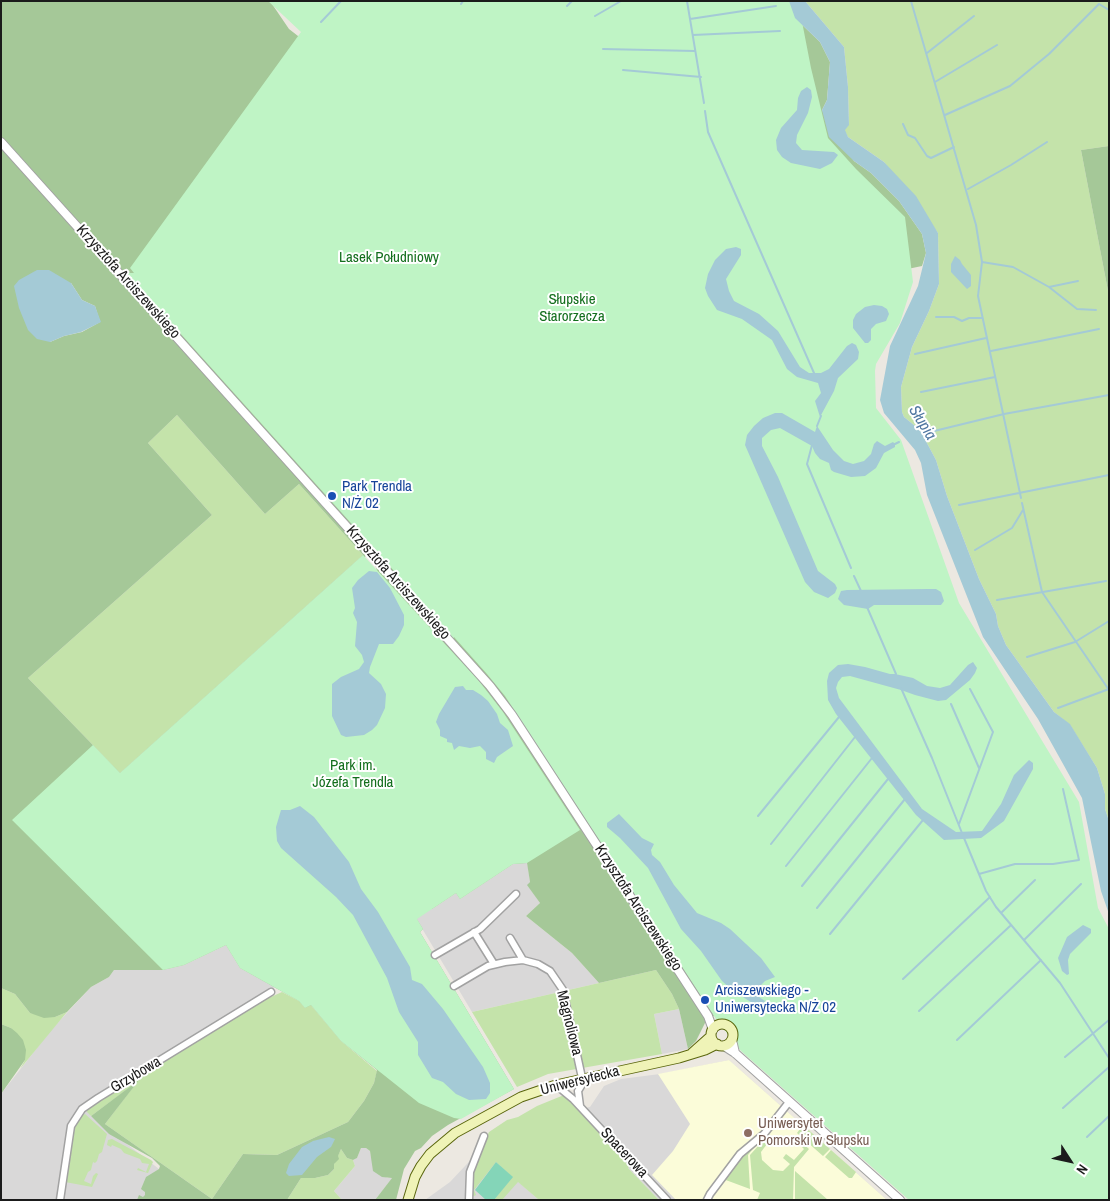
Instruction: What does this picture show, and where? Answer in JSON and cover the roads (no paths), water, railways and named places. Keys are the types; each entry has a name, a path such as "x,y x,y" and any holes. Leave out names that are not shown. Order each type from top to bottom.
{"main road":[{"path":"720,1045 714,1030 729,1026 732,1040"},
{"name":"Uniwersytecka","path":"690,1054 714,1030"},
{"name":"Uniwersytecka","path":"408,1200 415,1177 430,1154 455,1133 521,1097 556,1085 705,1050 732,1040"}],"street":[{"name":"Krzysztofa Arciszewskiego","path":"1,142 490,686 527,738 708,1016 714,1030"},
{"path":"435,955 483,926 516,894"},
{"path":"474,932 494,964"},
{"path":"510,938 523,960"},
{"name":"Magnoliowa","path":"454,986 481,969 494,964 523,960 538,964 548,970 563,990 584,1078"},
{"name":"Grzybowa","path":"60,1200 71,1126 82,1109 271,992"},
{"path":"732,1040 735,1053"},
{"path":"720,1045 735,1053 900,1200"},
{"path":"580,1106 578,1091 584,1078"},
{"name":"Spacerowa","path":"556,1085 580,1106 667,1200"},
{"path":"707,1200 740,1154 764,1134 790,1102"},
{"path":"469,1200 470,1172 484,1136"}],"water":[{"path":"789,1 805,1 844,47 849,125 845,130 848,137 884,162 916,196 938,233 939,284 912,347 901,387 902,412 904,417 920,430 936,460 947,496 979,579 996,614 998,626 1006,645 1054,712 1070,724 1097,768 1105,794 1105,809 1109,821 1109,914 1101,891 1082,798 1038,719 983,637 927,495 921,463 915,450 884,413 880,400 890,346 918,286 926,253 922,234 899,201 871,173 854,161 829,137 822,110 827,100 830,62 820,42 795,18"},
{"path":"807,87 811,90 812,97 808,113 797,135 796,143 802,150 834,152 838,155 832,163 820,169 791,163 782,157 777,150 776,140 781,128 797,110 801,91"},
{"path":"736,247 741,249 741,255 726,279 734,301 759,314 778,331 800,367 809,373 821,373 829,369 847,346 852,343 856,345 859,352 858,359 838,378 834,391 820,417 815,401 821,393 818,383 797,377 787,369 772,340 742,319 717,310 708,296 705,288 708,274 715,260 726,249"},
{"path":"955,256 971,275 971,286 967,289 951,272 951,264"},
{"path":"37,270 49,270 71,283 82,300 95,306 101,322 81,332 50,342 37,339 28,330 19,308 14,286 19,280"},
{"path":"874,305 887,309 889,314 886,321 876,324 871,329 871,340 865,343 853,328 853,320 856,314 865,307"},
{"path":"775,413 782,413 815,432 817,426 833,450 844,461 853,464 864,461 871,454 877,441 885,446 893,442 895,444 895,447 884,453 876,468 865,476 851,477 831,470 829,463 820,459 812,446 780,428 771,430 762,438 762,446 778,477 818,571 835,584 837,588 835,593 828,598 814,592 805,582 745,445 747,435 754,426 763,418"},
{"path":"369,571 377,572 390,588 404,615 404,625 393,644 379,644 370,667 369,673 381,684 386,694 385,708 377,725 364,735 346,737 341,735 332,716 332,684 341,677 359,669 364,662 362,655 355,646 357,622 353,613 355,608 352,588"},
{"path":"936,589 941,592 944,601 941,605 874,605 868,609 844,605 838,599 841,591 847,590"},
{"path":"973,662 977,668 975,673 970,680 946,700 938,701 850,676 842,677 836,688 839,698 922,809 956,832 982,831 1001,804 1014,775 1029,760 1033,763 1033,769 1004,821 981,838 944,840 916,815 836,714 828,700 827,681 829,673 838,665 848,664 913,678 927,686 940,688 950,685"},
{"path":"463,686 466,690 473,690 488,701 497,714 500,723 508,730 513,746 497,757 494,763 486,759 486,752 480,746 470,748 459,746 454,750 452,743 447,742 447,739 440,736 440,730 436,722 439,714 455,687"},
{"path":"300,806 314,817 349,862 361,889 378,912 410,967 412,980 422,984 443,1009 483,1067 490,1083 490,1093 486,1099 469,1100 456,1094 443,1082 432,1078 418,1055 418,1042 399,1012 387,978 353,915 336,897 281,848 277,841 276,827 281,810 290,810"},
{"path":"619,814 642,838 654,844 651,850 652,855 660,862 674,885 697,913 730,929 761,958 775,977 765,981 753,993 765,1001 762,1005 757,1006 732,990 722,981 701,951 681,929 648,868 607,827 607,823"},
{"path":"1083,925 1091,929 1091,933 1070,954 1068,960 1069,974 1067,975 1062,971 1058,958 1067,937"},
{"path":"329,1137 335,1139 331,1147 317,1157 302,1175 289,1176 286,1173 289,1164 302,1147 313,1141"}],"waterway":[{"path":"321,22 341,1"},
{"path":"567,6 572,1"},
{"path":"595,16 621,1"},
{"path":"687,1 704,103"},
{"path":"911,1 976,225 982,262 978,296 1021,498"},
{"path":"945,115 1010,86 1049,54 1099,4 1109,10"},
{"path":"690,19 776,6"},
{"path":"927,53 974,16"},
{"path":"693,35 780,31"},
{"path":"935,82 997,45"},
{"path":"603,49 695,51"},
{"path":"623,70 701,77"},
{"path":"705,111 708,132 814,373"},
{"path":"903,124 908,135 915,138 927,156 931,158 954,147"},
{"path":"968,189 1047,142"},
{"path":"982,262 1013,267 1049,287 1077,309 1096,310"},
{"path":"1049,287 1078,281"},
{"path":"936,317 954,317 962,321 969,318 982,318"},
{"path":"991,351 1099,329"},
{"path":"915,354 986,338"},
{"path":"921,392 995,377"},
{"name":"Słupia","path":"926,433 1004,414 1109,395"},
{"path":"817,426 821,416"},
{"path":"895,444 899,442"},
{"path":"812,445 807,464 851,568"},
{"path":"959,505 1109,475"},
{"path":"1022,503 1042,592 1109,690"},
{"path":"975,550 1012,528 1023,510"},
{"path":"854,576 861,591"},
{"path":"997,600 1106,581"},
{"path":"867,607 896,674"},
{"path":"1027,657 1075,642 1109,621"},
{"path":"901,688 962,833"},
{"path":"959,824 993,732 970,689"},
{"path":"1058,708 1109,689"},
{"path":"951,704 979,768"},
{"path":"758,816 839,717"},
{"path":"771,844 855,737"},
{"path":"786,866 872,758"},
{"path":"802,886 888,779"},
{"path":"979,874 1015,864 1053,864 1079,860 1063,789"},
{"path":"817,908 905,799"},
{"path":"830,934 923,820"},
{"path":"964,838 986,891 996,907 1060,983 1109,1058"},
{"path":"1001,913 1035,880"},
{"path":"1024,940 1081,884"},
{"path":"903,979 990,897"},
{"path":"919,1011 1010,926"},
{"path":"957,1040 1041,960"},
{"path":"1065,1057 1109,1020"},
{"path":"1063,1108 1109,1067"},
{"path":"1087,1137 1109,1116"}],"place":[{"name":"Park Trendla N/Ż 02","path":"332,496"},
{"name":"Arciszewskiego - Uniwersytecka N/Ż 02","path":"705,1000"},
{"name":"Uniwersytet Pomorski w Słupsku","path":"748,1133"}],"park label":[{"name":"Lasek Południowy","path":"389,258"},
{"name":"Słupskie Starorzecza","path":"572,308"},
{"name":"Park im. Józefa Trendla","path":"353,774"}]}
